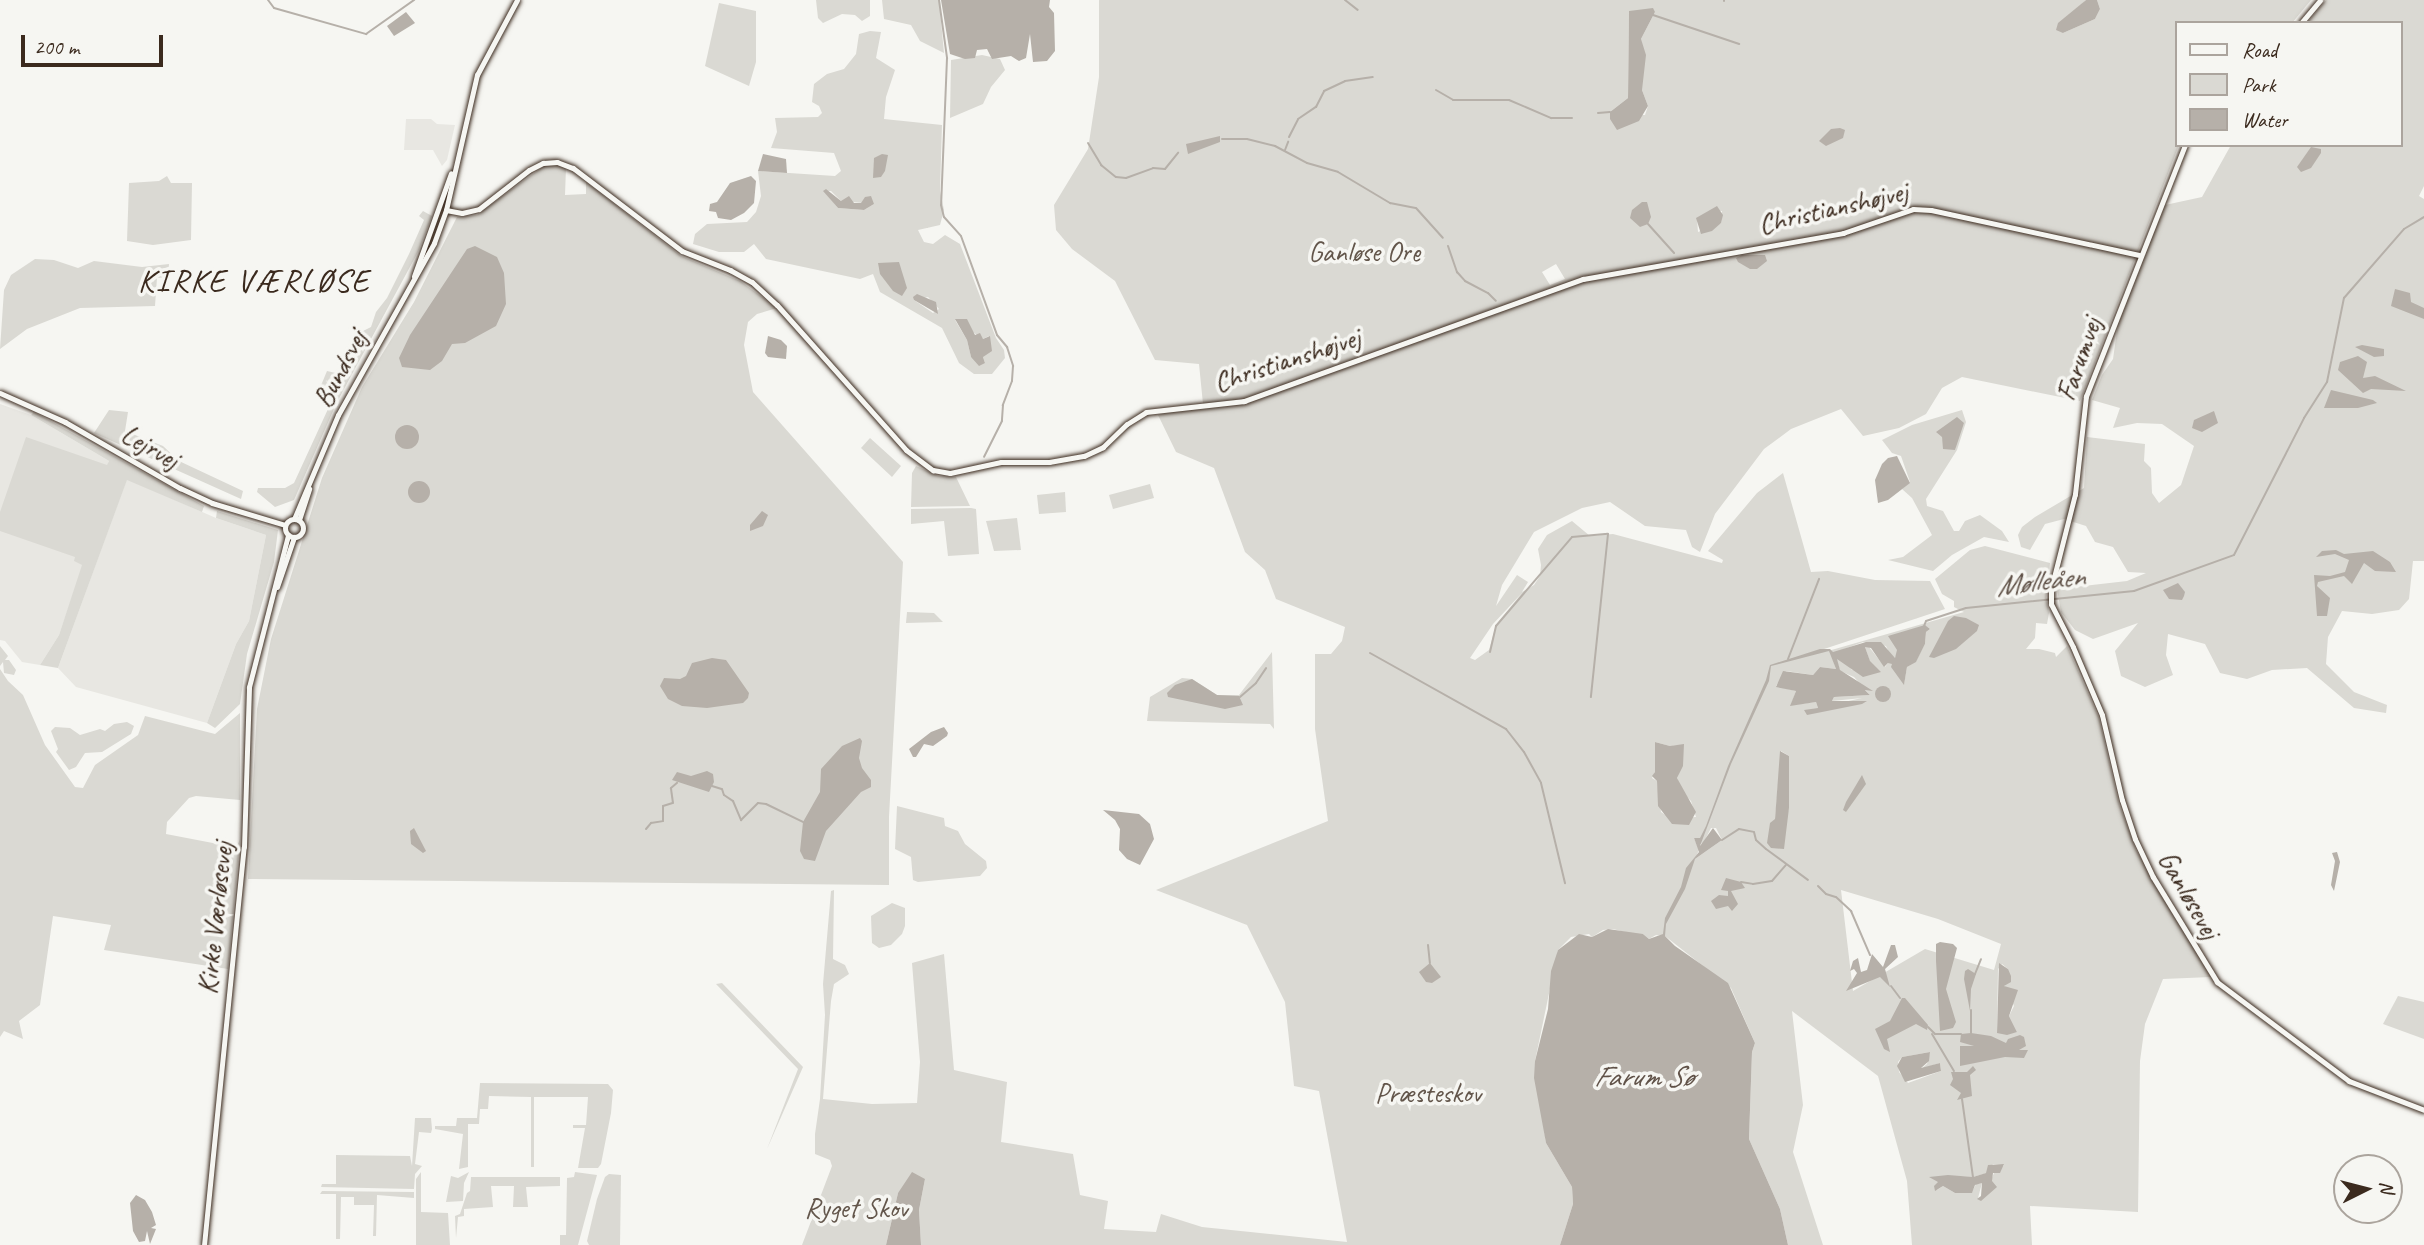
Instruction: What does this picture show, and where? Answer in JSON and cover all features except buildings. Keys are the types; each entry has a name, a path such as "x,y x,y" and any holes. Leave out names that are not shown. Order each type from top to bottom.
{"street":[{"name":"Bundsvej","path":"405,295 434,227 474,86 491,46 517,0"},
{"path":"2303,21 2320,0"},
{"name":"Farumvej","path":"2050,597 2075,494 2085,396 2184,147"},
{"name":"Bundsvej","path":"291,536 303,530 296,519 316,466 357,379 426,260 446,210 456,156"},
{"name":"Christianshøjvej","path":"446,210 462,213 479,209 529,170 543,163 557,162 573,168 682,251 752,282 777,305 906,450 933,470 950,473 1001,462 1049,462 1084,456 1098,451 1146,412 1244,401 1583,279 1843,233 1913,209 1931,209 2139,255"},
{"name":"Lejrvej","path":"0,393 65,422 180,488 212,503 285,525"},
{"path":"291,536 285,525 296,519"},
{"name":"Kirke Værløsevej","path":"206,1245 244,847 249,687 267,612 291,536"},
{"name":"Ganløsevej","path":"2050,597 2102,715 2122,800 2143,857 2217,982 2349,1080 2424,1110"}],"shaded area":[{"path":"406,119 431,119 437,124 455,125 447,160 442,166 433,150 404,150"},
{"path":"0,404 31,415 109,461 75,561 83,565 59,635 40,665 22,662 5,641 0,640"},
{"path":"127,479 216,518 266,535 249,621 236,644 207,723 76,687 58,668"}],"green space":[{"path":"816,0 870,0 870,16 862,21 855,15 842,14 823,23 818,18"},
{"path":"882,0 939,0 944,53 920,41 911,25 884,19"},
{"path":"1099,0 2086,0 2069,16 2063,33 2095,19 2100,9 2097,0 2311,0 2294,21 2176,21 2176,147 2178,147 2080,401 1962,377 1942,388 1926,414 1899,428 1863,436 1841,409 1791,429 1764,449 1715,514 1700,552 1692,547 1686,530 1645,526 1610,502 1582,508 1534,532 1502,585 1496,606 1517,575 1528,582 1522,592 1534,585 1540,576 1538,549 1547,535 1572,521 1590,536 1613,534 1722,563 1723,560 1708,551 1757,493 1783,473 1811,572 1828,571 1875,580 1930,581 1945,609 1812,653 1828,651 1964,612 1954,607 1954,601 1942,594 1935,579 1970,550 1985,546 2050,563 2046,598 2049,613 2047,624 2036,623 2035,638 2026,649 2055,653 2056,657 2067,646 2099,718 2119,804 2136,850 2211,977 2163,979 2145,1024 2140,1061 2138,1212 2030,1206 2032,1245 1912,1245 1907,1181 1878,1076 1792,1011 1803,1105 1793,1152 1823,1245 1788,1245 1780,1209 1749,1139 1752,1052 1755,1043 1731,988 1665,936 1656,935 1649,939 1643,934 1641,936 1613,929 1603,930 1592,937 1589,934 1571,937 1558,950 1535,1061 1546,1143 1572,1187 1573,1204 1560,1245 921,1245 919,1210 925,1179 898,1193 886,1245 802,1245 832,1166 830,1160 815,1154 815,1134 825,1015 823,984 831,891 834,890 833,959 845,965 849,974 834,984 823,1099 872,1104 917,1103 920,1062 912,963 944,954 954,1070 1007,1082 1001,1142 1073,1154 1080,1195 1108,1201 1104,1229 1156,1232 1161,1214 1202,1227 1347,1242 1319,1091 1294,1086 1285,1002 1247,925 1156,890 1328,821 1315,729 1315,654 1331,654 1342,641 1345,627 1276,599 1265,570 1245,552 1214,468 1176,452 1158,415 1203,404 1199,364 1155,360 1115,281 1072,249 1056,230 1054,205 1088,149 1099,77","holes":["1629,11 1655,12 1641,39 1642,90 1648,106 1645,115 1610,112 1628,98","1709,211 1722,211 1721,223 1698,232 1697,219","1556,264 1565,279 1550,285 1542,272","1522,593 1496,625 1489,650 1475,660 1470,658 1493,624","1926,626 1930,629 1926,632 1925,644 1916,661 1907,667 1904,684 1893,663 1888,663 1885,667 1869,647 1865,647 1870,662 1852,670 1846,662 1836,658 1840,671 1854,677 1870,695 1834,697 1832,701 1862,698 1818,708 1816,702 1791,705 1796,691 1776,686 1786,671 1813,675 1820,667 1836,669 1831,654 1863,642 1886,646 1891,657 1895,658 1908,631","1655,742 1670,746 1683,745 1683,764 1677,778 1682,792 1691,801 1696,817 1670,818 1661,812 1657,781 1652,778 1655,772","1781,751 1789,756 1789,808 1786,818 1775,820","1711,828 1716,828 1722,840 1695,859 1699,850 1694,838 1700,838 1702,846","1841,890 1938,919 2001,944 1994,970 1925,949 1853,991","2002,964 2008,969 2004,985 2014,1006 2009,1016 2017,1032 1997,1033 1998,969","1930,1052 1927,1064 1921,1069 1940,1063 1941,1071 1908,1083 1899,1072 1898,1062 1902,1057","1993,1164 2004,1165 1994,1173 1984,1196 1978,1198 1982,1183 1976,1184 1972,1192 1955,1193 1943,1186 1937,1190 1943,1176 1973,1177 1987,1173"]},
{"path":"2326,0 2424,0 2424,186 2419,196 2424,199 2424,561 2413,561 2409,599 2399,610 2372,614 2342,611 2328,637 2326,664 2354,692 2387,705 2386,713 2354,708 2307,668 2272,670 2247,679 2220,673 2205,644 2168,634 2166,655 2173,675 2145,687 2121,676 2115,651 2138,623 2093,639 2075,630 2061,612 2057,589 2127,581 2146,573 2128,572 2113,547 2095,542 2086,526 2064,519 2045,524 2030,550 2021,547 2018,535 2022,527 2035,517 2084,488 2087,437 2145,444 2144,461 2151,468 2152,493 2159,503 2181,485 2194,446 2162,424 2137,423 2113,428 2120,408 2092,400 2102,375 2113,359 2118,324 2165,205 2202,197 2230,147 2403,147 2403,21 2309,21"},
{"path":"719,3 756,11 756,62 749,86 705,66"},
{"path":"881,32 876,58 895,70 886,97 884,119 942,125 940,191 944,210 940,225 918,230 924,242 933,244 945,235 960,244 996,338 1004,350 1005,358 992,374 974,374 959,363 942,328 880,292 873,274 860,279 766,259 754,244 744,252 719,252 693,244 695,234 707,224 747,222 756,212 761,196 758,171 835,176 841,171 834,153 771,148 777,132 775,118 818,117 822,113 819,106 812,102 814,84 827,74 844,69 856,54 859,34","holes":["824,191 831,191 841,201 874,204 864,210 838,208","928,297 939,309 933,313 914,300","955,320 983,339 989,336 983,357 985,363 971,357 967,340"]},
{"path":"982,55 1000,59 1005,70 991,87 983,104 950,118 951,60"},
{"path":"544,166 566,168 565,195 586,194 586,182 681,256 740,281 777,308 757,314 748,322 744,345 753,392 903,562 889,817 889,885 248,879 257,709 271,639 322,478 362,387 414,302 457,217 477,215"},
{"path":"167,176 171,183 192,183 191,240 153,245 127,241 129,183 159,181"},
{"path":"423,211 432,216 418,252 337,402 294,500 275,507 257,492 258,488 285,488 294,483 345,372 367,335 361,332 371,327 376,312 387,298 409,254 424,220 419,216"},
{"path":"35,259 54,260 78,268 94,261 142,267 169,264 168,277 157,278 155,306 80,308 27,329 0,349 4,290 11,275"},
{"path":"327,371 340,374 327,399 317,395"},
{"path":"109,410 128,412 125,431 163,446 179,461 243,491 241,499 94,433"},
{"path":"1962,410 1966,422 1957,450 1926,499 1927,506 1943,511 1954,531 1959,531 1965,521 1980,515 2002,531 2009,542 1984,537 1952,555 1933,571 1888,560 1903,557 1932,535 1912,498 1902,489 1910,482 1901,456 1892,453 1882,440 1912,425","holes":["1964,423 1958,434 1955,450 1944,444 1942,437"]},
{"path":"34,412 204,506 202,512 127,480 58,668 40,665 59,635 82,565 74,561 75,557 0,531 0,512 26,437 107,465 109,461 31,415"},
{"path":"870,438 901,466 892,477 861,448"},
{"path":"916,466 938,476 956,477 970,506 911,507 912,473"},
{"path":"1150,484 1154,498 1113,509 1109,495"},
{"path":"1065,492 1066,512 1039,514 1037,495"},
{"path":"911,509 976,509 979,554 948,556 944,521 911,524"},
{"path":"217,511 278,530 274,562 247,654 240,704 215,728 207,723 236,644 249,621 266,535 216,518"},
{"path":"1017,518 1021,550 994,551 986,521"},
{"path":"907,612 934,613 943,622 906,623"},
{"path":"0,646 8,656 5,660 9,660 16,670 14,675 4,673 3,662 0,666"},
{"path":"1272,652 1274,729 1270,724 1147,721 1150,697 1182,678 1192,679 1217,695 1239,695"},
{"path":"0,669 23,695 45,745 75,787 83,788 95,765 138,735 145,716 215,734 240,713 240,800 196,796 189,798 167,822 166,834 218,844 238,844 240,839 228,969 104,950 111,925 53,916 40,1005 19,1021 23,1039 4,1031 0,1037"},
{"path":"127,722 134,726 131,734 102,752 85,753 76,767 69,770 56,752 58,749 51,731 55,727 70,728 80,735 100,729 105,731 114,724"},
{"path":"897,806 944,818 945,826 958,831 965,844 986,861 987,868 980,876 918,882 913,880 911,857 895,849"},
{"path":"892,903 905,908 905,926 902,934 891,945 879,948 872,943 871,916"},
{"path":"722,983 803,1067 767,1149 798,1069 716,984"},
{"path":"2398,996 2424,1002 2424,1039 2383,1024"},
{"path":"480,1083 608,1084 613,1090 611,1113 601,1164 598,1168 578,1168 585,1128 573,1128 573,1125 586,1125 588,1097 534,1097 534,1167 531,1167 531,1097 489,1096 488,1109 480,1109 479,1124 468,1124 468,1167 459,1169 463,1134 435,1129 435,1126 456,1126 457,1118 477,1118"},
{"path":"415,1118 431,1118 432,1129 431,1133 419,1132 415,1164 422,1166 415,1174 414,1189 321,1187 322,1184 336,1184 336,1155 410,1156 412,1166"},
{"path":"421,1172 421,1212 448,1213 450,1245 416,1245 416,1179"},
{"path":"469,1172 464,1183 463,1201 446,1202 451,1176 458,1178"},
{"path":"575,1172 597,1175 578,1245 560,1245 560,1235 566,1235 567,1178 574,1177"},
{"path":"609,1174 621,1175 620,1245 589,1245 587,1241 597,1199 605,1177"},
{"path":"471,1177 560,1177 560,1186 526,1187 528,1207 513,1207 514,1186 491,1186 493,1207 464,1209 464,1216 458,1217 456,1238 455,1216 460,1214 470,1191"},
{"path":"322,1191 414,1192 414,1198 377,1195 376,1236 373,1236 374,1205 354,1205 354,1197 341,1197 340,1239 336,1239 336,1194 320,1194"}],"water":[{"path":"941,0 1050,0 1049,7 1054,13 1055,51 1047,61 1033,62 1030,34 1026,58 1019,61 1011,56 992,59 987,49 977,50 975,58 965,59 950,54"},
{"path":"2086,0 2097,0 2100,9 2095,19 2063,33 2056,30 2058,23"},
{"path":"1653,8 1655,12 1641,39 1646,55 1642,90 1648,106 1639,121 1617,130 1610,119 1610,112 1628,98 1629,11"},
{"path":"406,12 415,23 394,36 387,26"},
{"path":"1831,129 1845,130 1843,138 1826,146 1819,141"},
{"path":"1220,136 1220,142 1188,154 1186,144"},
{"path":"2311,147 2321,149 2321,153 2311,168 2301,172 2297,167"},
{"path":"763,154 786,159 787,173 758,171"},
{"path":"882,154 888,155 885,171 881,177 873,178 874,158"},
{"path":"751,176 756,181 754,203 744,213 731,220 718,218 716,212 709,211 710,204 717,202 730,183"},
{"path":"826,189 841,201 849,196 854,203 861,203 865,197 871,196 874,204 864,210 838,208 823,191"},
{"path":"1642,202 1647,202 1651,217 1648,224 1640,227 1630,218 1632,210"},
{"path":"1717,206 1723,215 1721,223 1712,231 1701,234 1696,218"},
{"path":"475,246 497,257 504,273 506,304 496,326 465,343 452,344 442,361 430,370 402,367 399,358 410,335 467,249"},
{"path":"1742,255 1765,255 1767,261 1757,269 1750,269 1738,262 1736,258"},
{"path":"899,262 907,288 902,296 893,291 880,274 878,263"},
{"path":"2395,289 2410,293 2411,302 2424,308 2424,319 2391,306"},
{"path":"917,294 936,302 938,314 914,300 913,297"},
{"path":"955,319 967,319 975,335 980,333 983,339 990,336 992,351 983,357 985,363 979,366 971,357 967,340"},
{"path":"768,336 781,340 787,346 786,359 768,357 765,353"},
{"path":"2362,345 2384,349 2384,356 2374,357 2355,347"},
{"path":"2358,356 2367,362 2363,378 2375,376 2406,391 2371,389 2363,393 2338,370 2340,362"},
{"path":"2331,390 2377,403 2358,408 2324,408"},
{"path":"2214,411 2218,423 2202,432 2192,428 2194,420"},
{"path":"1957,417 1964,423 1955,450 1943,449 1942,437 1936,432"},
{"path":"407,425 418,432 419,437 412,448 407,449 396,442 395,437 402,426"},
{"path":"1897,456 1910,483 1888,500 1878,503 1875,480 1882,464 1888,458"},
{"path":"419,481 429,488 430,492 423,502 419,503 409,496 408,492 415,482"},
{"path":"762,511 768,515 763,526 750,531 750,525"},
{"path":"2336,550 2344,554 2373,551 2390,562 2396,572 2375,571 2364,563 2352,584 2344,576 2318,582 2317,586 2330,598 2327,616 2317,616 2314,575 2330,576 2345,572 2349,560 2335,554 2316,557 2322,551"},
{"path":"2178,583 2185,592 2182,600 2169,599 2163,590"},
{"path":"1954,616 1966,618 1979,625 1977,631 1956,649 1934,658 1929,657 1948,621"},
{"name":"Farum Sø","path":"1925,625 1930,629 1926,632 1925,644 1916,662 1907,667 1904,685 1891,667 1892,664 1888,663 1884,667 1871,648 1865,647 1870,661 1881,672 1863,677 1837,659 1840,670 1873,691 1865,690 1870,695 1834,697 1832,701 1867,701 1862,704 1807,715 1804,710 1818,708 1816,702 1790,706 1796,691 1776,687 1783,671 1813,675 1820,667 1836,669 1829,651 1771,666 1769,681 1731,764 1700,846 1713,828 1722,840 1695,859 1685,889 1666,924 1665,936 1675,946 1728,983 1755,1043 1752,1052 1749,1139 1780,1209 1788,1245 1560,1245 1573,1204 1572,1187 1546,1143 1534,1078 1535,1061 1548,1009 1551,971 1558,950 1579,934 1592,937 1608,929 1643,934 1649,939 1663,934 1665,918 1681,887 1686,868 1699,852 1694,838 1700,838 1706,826 1770,665 1820,649 1830,649 1833,652 1866,642 1881,642 1895,658 1897,650 1888,636"},
{"path":"712,658 726,660 749,693 743,703 707,708 682,706 668,699 660,686 664,678 680,679 686,676 692,663"},
{"path":"1192,679 1217,695 1239,696 1243,705 1225,709 1168,697 1167,693 1175,685"},
{"path":"1883,686 1889,688 1889,700 1883,702 1877,700 1875,694 1877,688"},
{"path":"944,727 947,736 933,746 924,744 916,757 913,757 909,749 931,732"},
{"path":"860,738 862,741 859,758 862,768 871,780 871,787 861,792 826,831 815,861 804,859 800,851 803,822 820,792 821,769 842,746"},
{"path":"1655,742 1670,746 1684,744 1683,766 1677,778 1696,812 1689,825 1672,824 1658,806 1657,781 1652,776 1655,772"},
{"path":"1780,751 1789,756 1789,808 1784,849 1771,848 1767,843 1770,823 1775,819"},
{"path":"707,771 713,774 714,782 709,792 672,780 677,772 691,776"},
{"path":"1862,775 1866,784 1846,812 1843,810 1846,802"},
{"path":"1103,810 1139,814 1150,824 1154,839 1140,865 1127,859 1119,850 1120,829 1115,820"},
{"path":"414,828 426,851 423,853 411,844 410,831"},
{"path":"2337,852 2340,862 2334,891 2331,885 2335,861 2332,853"},
{"path":"1726,878 1741,882 1745,888 1731,891 1738,904 1732,911 1728,906 1716,909 1711,901 1719,895 1728,896 1728,891 1721,890"},
{"path":"1936,944 1953,944 1957,948 1946,989 1956,1022 1953,1028 1940,1031"},
{"path":"1891,945 1895,945 1898,957 1885,969 1890,987 1880,977 1846,991 1857,973 1854,969 1850,971 1853,961 1858,958 1861,972 1867,970 1872,954 1883,967"},
{"path":"1430,963 1441,977 1432,983 1426,982 1419,972"},
{"path":"1999,963 2008,969 2011,976 2011,982 2004,986 2018,990 2009,1016 2017,1032 2007,1035 1997,1033"},
{"path":"1968,969 1976,974 1971,989 1970,1011 1964,979"},
{"path":"1902,998 1905,998 1928,1025 1927,1030 1916,1024 1887,1039 1890,1052 1884,1049 1875,1029 1890,1021"},
{"path":"1961,1034 1991,1036 2006,1043 2008,1039 2020,1035 2024,1037 2026,1046 2019,1050 2028,1050 2024,1058 2005,1057 1960,1066 1960,1046 1974,1046 1960,1042"},
{"path":"1930,1052 1929,1061 1921,1068 1940,1063 1941,1071 1905,1082 1897,1066 1902,1057"},
{"path":"1973,1066 1976,1070 1970,1075 1972,1096 1957,1100 1961,1093 1950,1085 1953,1079 1951,1072 1967,1072"},
{"path":"2004,1164 2000,1173 1993,1173 1992,1181 1997,1187 1981,1201 1977,1199 1981,1196 1982,1183 1975,1185 1972,1193 1955,1193 1943,1186 1935,1191 1934,1186 1938,1182 1929,1177 1973,1177 1986,1173 1988,1165"},
{"path":"912,1172 925,1179 919,1210 921,1245 886,1245 898,1193"},
{"path":"136,1195 145,1200 156,1225 151,1228 156,1229 150,1244 147,1231 145,1241 139,1242 133,1231 130,1203"}],"waterway":[{"path":"268,0 274,8 366,34 414,0"},
{"path":"939,0 947,58 941,205 944,217 961,236 997,335 1007,347 1013,366 1012,381 1003,405 1002,421 984,457"},
{"path":"1345,0 1358,10"},
{"path":"1653,15 1739,44"},
{"path":"1289,137 1298,119 1316,107 1324,91 1345,81 1373,77"},
{"path":"1436,90 1453,100 1509,100 1551,118 1572,118"},
{"path":"1598,113 1610,112"},
{"path":"1222,139 1247,139 1275,146 1307,163 1338,172 1390,203 1416,208 1443,238"},
{"path":"1285,150 1288,142"},
{"path":"1088,143 1101,165 1116,177 1126,178 1153,168 1165,169 1178,153"},
{"name":"Mølleåen","path":"1924,626 1926,621 1966,608 2134,591 2234,555 2304,418 2327,382 2344,298 2404,229 2424,217"},
{"path":"1648,224 1674,253"},
{"path":"1448,246 1457,272 1465,281 1488,293 1496,301"},
{"path":"1490,652 1496,626 1572,537 1608,534 1591,697"},
{"path":"1788,659 1819,579"},
{"path":"1370,653 1506,729 1524,752 1541,783 1565,883"},
{"path":"1240,697 1256,683 1266,668"},
{"path":"646,829 651,823 663,821 663,806 673,803 671,788 677,783"},
{"path":"712,786 722,789 724,795 733,801 741,820 758,803 766,804 803,822"},
{"path":"1722,840 1739,829 1754,832 1756,840 1766,849 1808,880"},
{"path":"1741,882 1753,884 1772,881 1786,865"},
{"path":"1818,886 1826,894 1836,897 1851,911 1870,955"},
{"path":"1428,945 1430,963"},
{"path":"1975,974 1981,959"},
{"path":"1891,986 1900,998"},
{"path":"1971,1010 1971,1033"},
{"path":"1928,1027 1935,1034 1961,1034"},
{"path":"1932,1034 1954,1071"},
{"path":"1962,1099 1973,1177"}],"district":[{"name":"KIRKE VÆRLØSE","path":"254,281"}],"park label":[{"name":"Ganløse Ore","path":"1364,252"},
{"name":"Præsteskov","path":"1428,1093"},
{"name":"Ryget Skov","path":"856,1208"}]}
